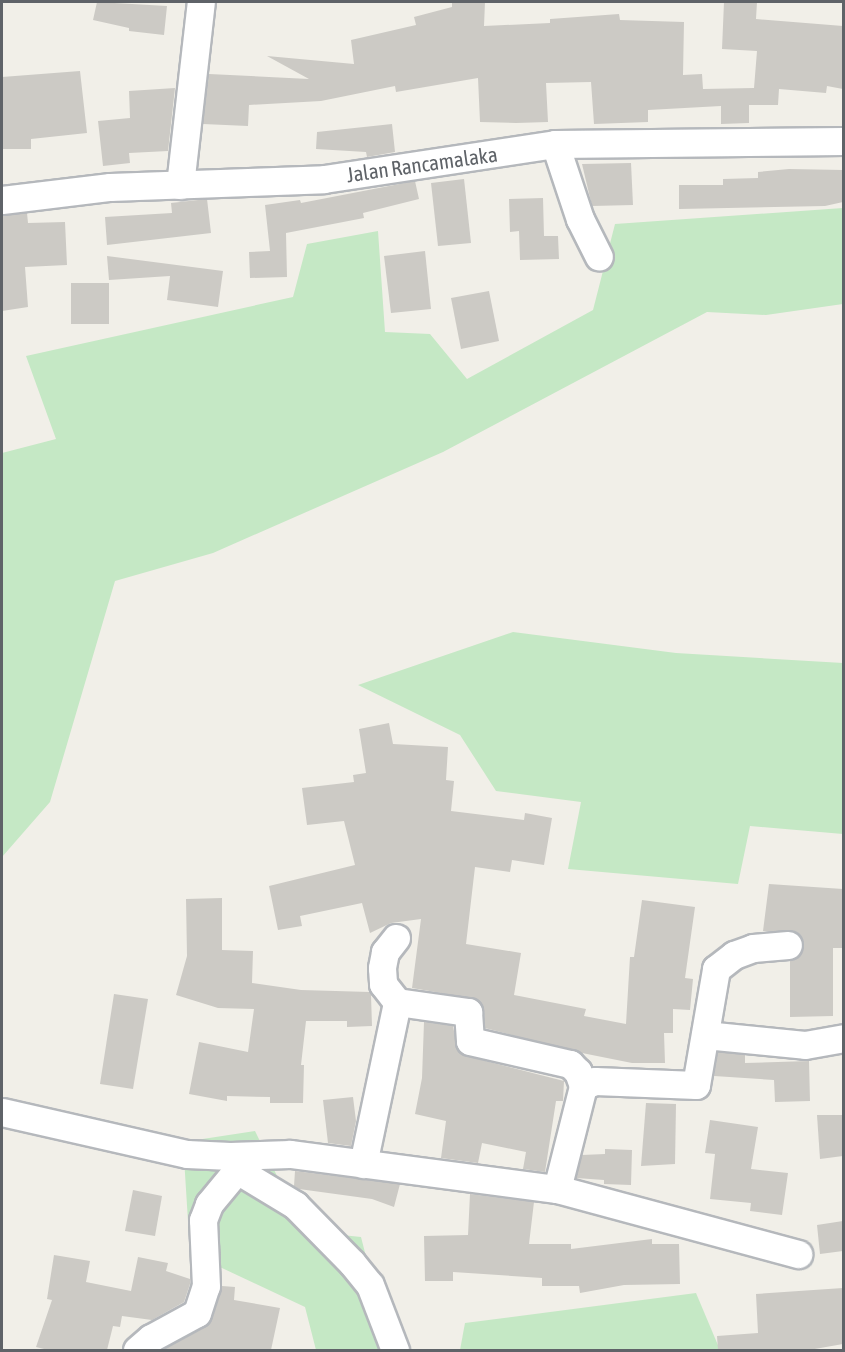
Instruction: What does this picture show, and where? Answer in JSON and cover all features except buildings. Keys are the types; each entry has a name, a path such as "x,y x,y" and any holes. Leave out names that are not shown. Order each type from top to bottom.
{"street":[{"path":"180,185 201,2"},
{"name":"Jalan Rancamalaka","path":"2,200 110,187 324,179 555,144 843,141"},
{"path":"555,144 580,219 599,257"},
{"path":"396,938 385,952 382,968 383,984 397,1002 468,1012 470,1041 570,1064 578,1072 583,1086 557,1189"},
{"path":"583,1086 595,1081 696,1085 716,969 734,955 753,948 788,945"},
{"path":"363,1164 397,1002"},
{"path":"705,1035 795,1045 843,1038"},
{"path":"2,1112 233,1163 291,1154 557,1189 798,1254"},
{"path":"137,1350 151,1338 197,1313 206,1286 203,1220 209,1204 233,1163"},
{"path":"233,1163 295,1205 352,1263 370,1285 395,1350"}],"green space":[{"path":"843,208 843,304 766,315 707,312 443,452 213,553 115,581 50,802 2,857 2,453 56,439 26,356 293,297 307,244 378,231 385,332 430,334 467,379 593,310 615,224"},
{"path":"513,632 676,653 843,663 843,834 750,826 738,884 568,869 581,802 496,791 460,735 358,685"},
{"path":"255,1131 304,1231 361,1237 390,1350 316,1350 305,1307 190,1253 183,1142"},
{"path":"696,1293 720,1350 460,1350 465,1323"}]}
